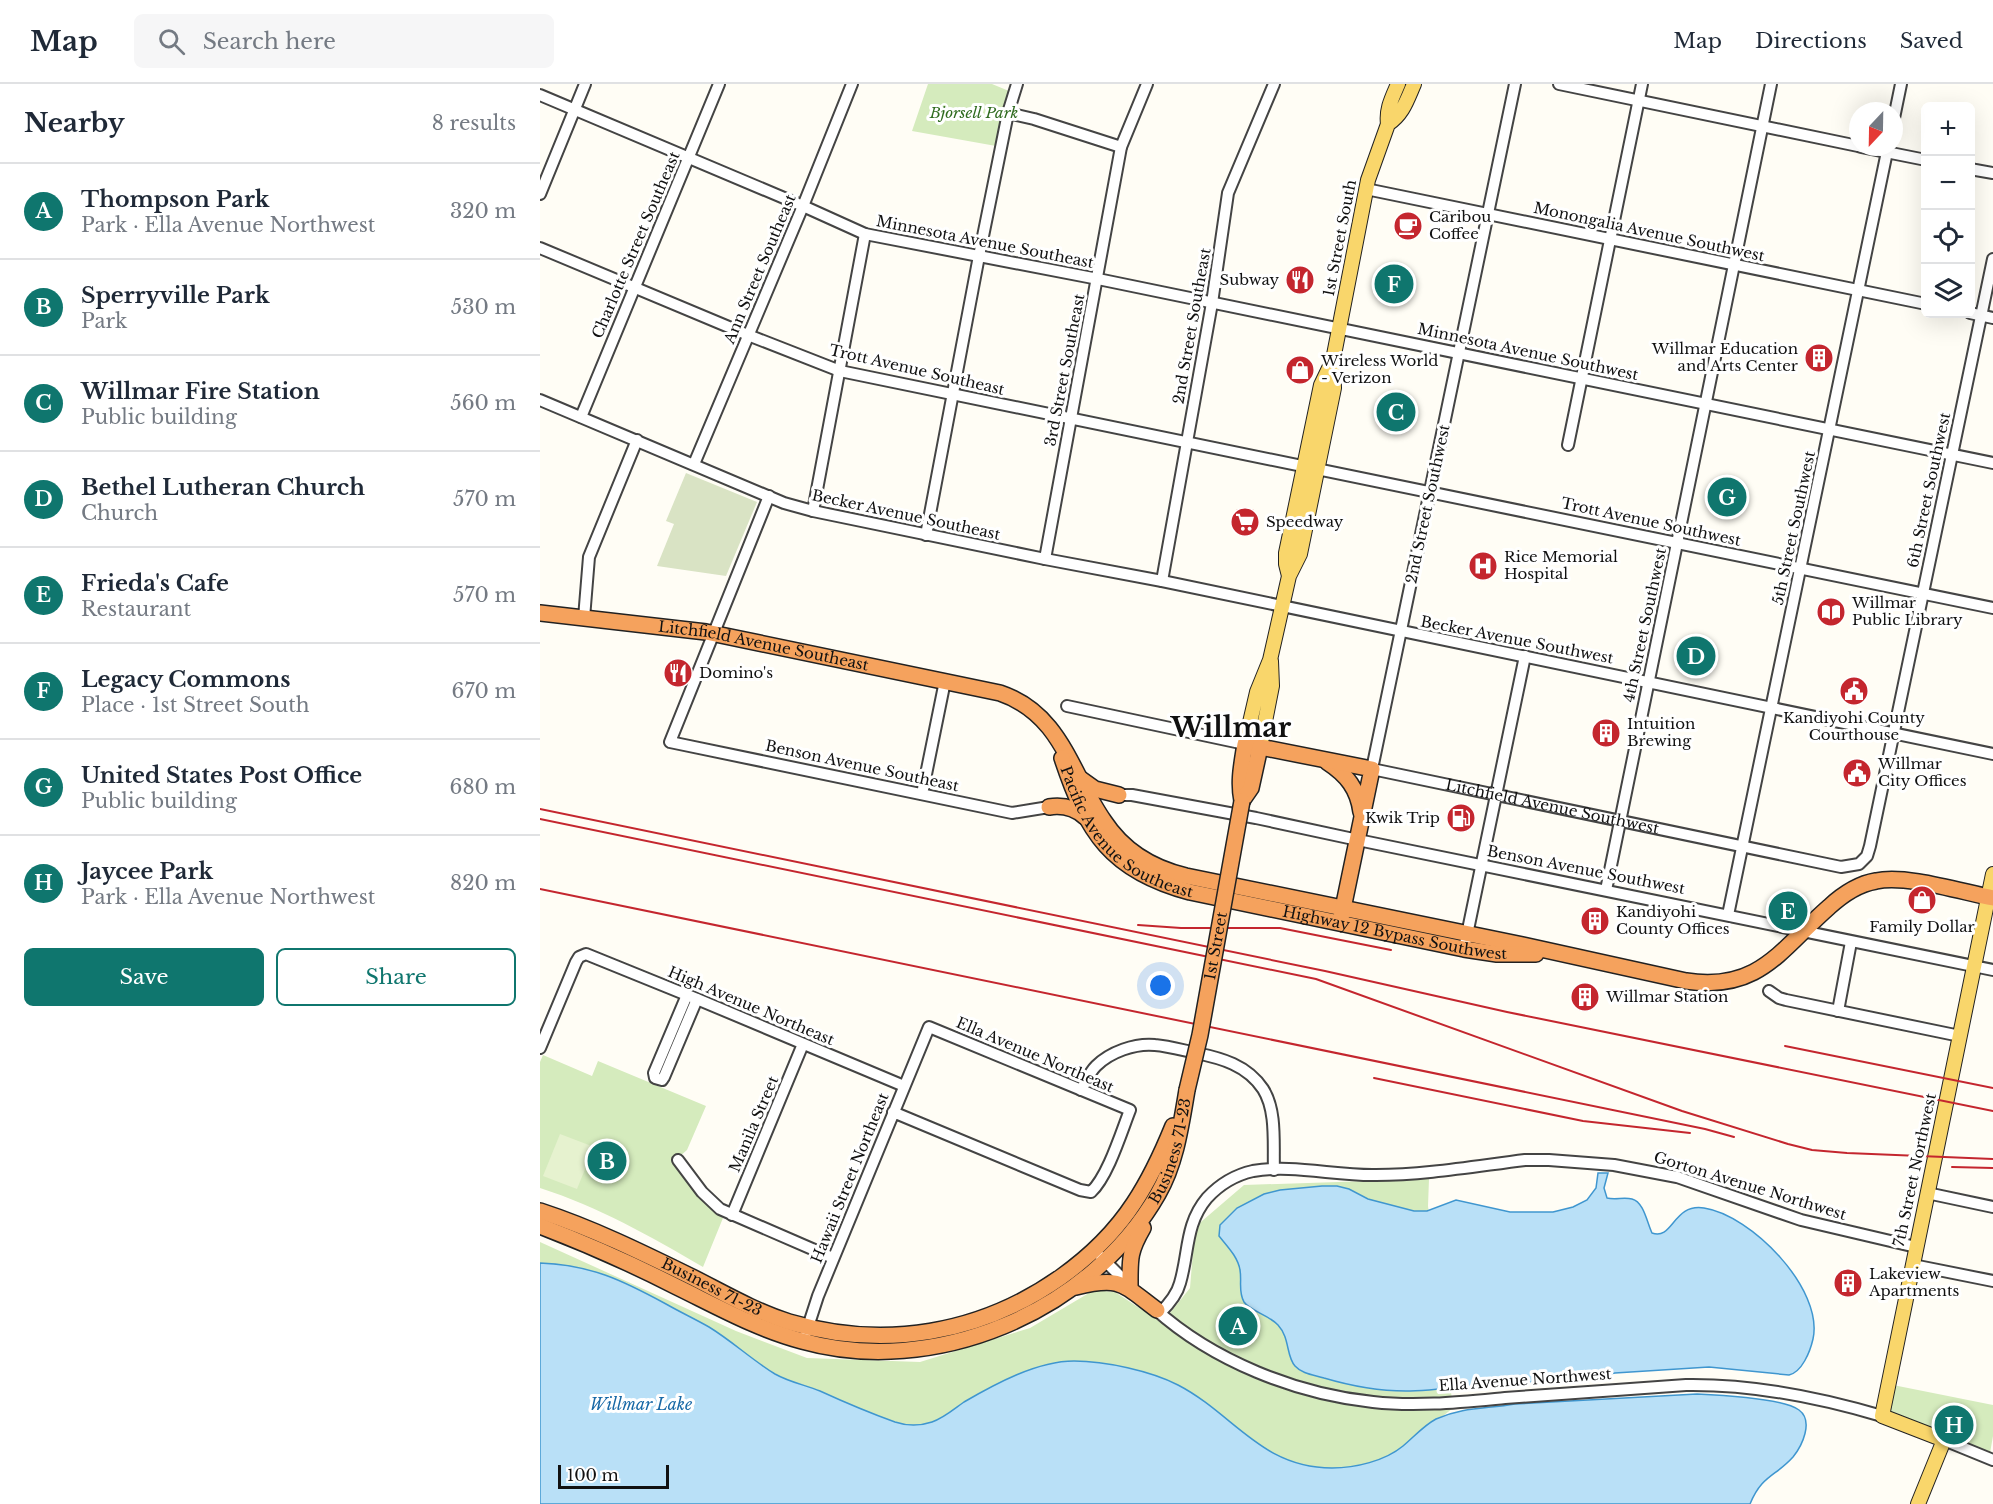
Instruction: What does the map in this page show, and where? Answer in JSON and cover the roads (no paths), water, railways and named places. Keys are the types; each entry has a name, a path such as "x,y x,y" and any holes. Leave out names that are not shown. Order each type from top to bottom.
{"highway":[{"name":"Litchfield Avenue Southeast","path":"540,613 713,633 987,689"},
{"name":"Pacific Avenue Southeast","path":"987,689 1010,696 1037,713 1066,750 1103,821 1124,845 1151,864 1231,893"},
{"name":"Pacific Avenue Southeast","path":"1051,730 1070,784 1087,820 1122,862 1142,875 1175,888 1231,893"},
{"name":"Litchfield Avenue Southwest","path":"1253,746 1372,770"},
{"name":"1st Street","path":"1187,1090 1200,1035 1243,808 1239,787 1240,777 1253,746"},
{"path":"1316,758 1339,770 1352,785 1359,801 1359,835"},
{"name":"2nd Street Southwest","path":"1342,916 1372,770"},
{"path":"1081,779 1095,789 1119,795"},
{"path":"1103,821 1104,805 1110,798 1119,795"},
{"path":"1049,807 1059,806 1073,809 1087,820"},
{"name":"Highway 12 Bypass Southwest","path":"1231,893 1465,942 1562,954 1686,981 1718,984 1755,972 1774,959 1835,902 1853,889 1876,881 1886,879 1910,881 1991,898"},
{"name":"Business 71-23","path":"540,1210 631,1247 831,1348 893,1352 927,1349 980,1336 1009,1324 1039,1310 1070,1288 1148,1210 1167,1176 1178,1141 1187,1090"},
{"name":"Business 71-23","path":"540,1227 624,1261 737,1318 775,1333 831,1333 889,1337 955,1328 1020,1303 1100,1256 1151,1176 1187,1090"},
{"path":"1130,1286 1132,1250 1153,1210 1167,1176"},
{"path":"1070,1288 1110,1281 1125,1286 1158,1312"}],"main road":[{"name":"1st Street South","path":"1253,746 1257,692 1270,660 1289,576 1300,554 1321,385 1333,360 1366,189 1372,165 1388,124 1388,106 1398,84"},
{"name":"1st Street South","path":"1388,124 1398,118 1414,84"},
{"name":"7th Street Northwest","path":"1881,1416 1974,966 1991,898 1993,874"},
{"name":"Ella Avenue Northwest","path":"1881,1416 1944,1440"},
{"path":"1918,1504 1944,1440"}],"street":[{"path":"540,194 585,84"},
{"name":"Charlotte Street Southeast","path":"581,417 719,84"},
{"name":"Ann Street Southeast","path":"694,464 852,84"},
{"path":"926,535 979,256 1008,113 1016,86 1004,84"},
{"name":"3rd Street Southeast","path":"1045,559 1121,147 1147,84"},
{"name":"2nd Street Southeast","path":"1162,581 1212,303 1228,193 1274,84"},
{"name":"2nd Street Southwest","path":"1372,770 1515,84"},
{"path":"1559,84 1849,145"},
{"path":"1568,445 1642,84"},
{"name":"4th Street Southwest","path":"1606,890 1771,84"},
{"path":"1897,102 1901,84"},
{"name":"Minnesota Avenue Southeast","path":"540,95 865,234 1340,329"},
{"path":"1008,113 1034,118 1121,147"},
{"path":"1903,154 1921,159"},
{"name":"5th Street Southwest","path":"1728,915 1887,156"},
{"path":"1975,170 1993,173"},
{"name":"Monongalia Avenue Southwest","path":"1366,189 1921,303"},
{"path":"813,511 865,234"},
{"name":"Trott Avenue Southeast","path":"540,248 840,371 1311,467"},
{"name":"6th Street Southwest","path":"1859,864 1867,856 1870,846 1952,455 1976,315 1993,259"},
{"path":"1976,315 1993,318"},
{"name":"Minnesota Avenue Southwest","path":"1340,329 1993,463"},
{"name":"Becker Avenue Southeast","path":"540,400 791,505 926,535 1282,607"},
{"path":"584,618 589,559 637,440"},
{"name":"Trott Avenue Southwest","path":"1311,467 1993,608"},
{"path":"713,633 769,496"},
{"name":"Becker Avenue Southwest","path":"1282,607 1993,753"},
{"name":"Benson Avenue Southeast","path":"713,633 670,742 1012,813 1049,807"},
{"path":"1465,942 1525,656"},
{"path":"922,794 945,681"},
{"path":"1067,706 1253,746"},
{"name":"Litchfield Avenue Southwest","path":"1372,770 1841,867 1859,864"},
{"path":"1119,795 1243,808"},
{"name":"Benson Avenue Southwest","path":"1243,808 1482,865 1993,970"},
{"path":"1838,1011 1851,942"},
{"name":"High Avenue Northeast","path":"544,1030 576,962 579,957 586,954 904,1086"},
{"path":"1769,991 1779,998 1960,1036"},
{"path":"692,997 664,1077 662,1080 657,1080 654,1073 692,997"},
{"name":"Hawaii Street Northeast","path":"806,1334 833,1258 929,1027"},
{"name":"Ella Avenue Northeast","path":"893,1113 1080,1190 1091,1192 1097,1186 1113,1153 1130,1110 929,1027"},
{"path":"540,1048 544,1030"},
{"name":"Manila Street","path":"732,1215 803,1044"},
{"path":"1082,1090 1096,1066 1107,1058 1133,1047 1156,1045 1221,1058 1249,1073 1266,1095 1271,1113 1274,1170"},
{"path":"678,1160 710,1200 732,1215 833,1258"},
{"name":"Gorton Avenue Northwest","path":"1158,1312 1168,1305 1180,1285 1191,1225 1205,1200 1214,1190 1240,1175 1254,1171 1274,1170 1374,1176 1525,1160 1614,1165 1677,1177 1801,1220 1916,1247"},
{"path":"1927,1193 1993,1208"},
{"name":"Ella Avenue Northwest","path":"1100,1256 1158,1312 1196,1339 1244,1366 1311,1390 1374,1402 1440,1403 1711,1384 1778,1391 1881,1416"},
{"path":"1913,1265 1993,1281"},
{"name":"Ella Avenue Northwest","path":"1944,1440 1993,1460"}],"water":[{"path":"1598,1173 1608,1173 1604,1188 1607,1198 1629,1198 1636,1201 1642,1208 1652,1233 1665,1232 1686,1211 1704,1208 1723,1214 1742,1224 1762,1239 1796,1277 1807,1298 1813,1319 1812,1344 1805,1361 1798,1370 1789,1375 1709,1367 1615,1373 1460,1389 1413,1391 1375,1389 1344,1383 1305,1373 1295,1366 1282,1330 1270,1318 1244,1302 1241,1294 1239,1265 1219,1236 1220,1225 1237,1208 1264,1194 1280,1190 1337,1186 1349,1189 1368,1199 1414,1211 1427,1211 1456,1200 1510,1212 1553,1212 1573,1207 1587,1200 1596,1188"},
{"name":"Willmar Lake","path":"540,1263 575,1267 620,1281 709,1327 780,1377 904,1424 918,1425 932,1422 1003,1381 1031,1369 1074,1361 1128,1368 1167,1380 1198,1397 1267,1449 1307,1466 1350,1467 1379,1460 1403,1446 1436,1419 1465,1410 1515,1404 1697,1394 1734,1396 1791,1406 1803,1415 1806,1427 1803,1440 1793,1457 1759,1487 1750,1504 540,1504"}],"railway":[{"path":"540,809 1325,971 1507,1012 1993,1111"},
{"path":"540,819 1316,979 1682,1111 1812,1150 1993,1159"},
{"path":"540,889 1705,1129 1734,1137"},
{"path":"1138,925 1181,928 1280,928 1391,950"},
{"path":"1785,1046 1993,1088"},
{"path":"1374,1078 1583,1121 1690,1133"},
{"path":"1952,1167 1993,1168"}],"place":[{"name":"Caribou Coffee","path":"1408,226"},
{"name":"Subway","path":"1300,280"},
{"name":"Legacy Commons","path":"1394,284"},
{"name":"Willmar Education and Arts Center","path":"1819,358"},
{"name":"Wireless World - Verizon","path":"1300,370"},
{"name":"Willmar Fire Station","path":"1396,412"},
{"name":"United States Post Office","path":"1727,497"},
{"name":"Speedway","path":"1245,522"},
{"name":"Rice Memorial Hospital","path":"1483,566"},
{"name":"Willmar Public Library","path":"1831,612"},
{"name":"Bethel Lutheran Church","path":"1696,656"},
{"name":"Domino's","path":"678,673"},
{"name":"Kandiyohi County Courthouse","path":"1854,691"},
{"name":"Intuition Brewing","path":"1606,733"},
{"name":"Willmar City Offices","path":"1857,773"},
{"name":"Kwik Trip","path":"1461,818"},
{"name":"Family Dollar","path":"1922,900"},
{"name":"Frieda's Cafe","path":"1788,911"},
{"name":"Kandiyohi County Offices","path":"1595,921"},
{"name":"Willmar Station","path":"1585,997"},
{"name":"Sperryville Park","path":"607,1161"},
{"name":"Lakeview Apartments","path":"1848,1283"},
{"name":"Thompson Park","path":"1238,1326"},
{"name":"Jaycee Park","path":"1954,1425"}],"district":[{"name":"Willmar","path":"1231,728"}],"park label":[{"name":"Bjorsell Park","path":"974,113"}]}
